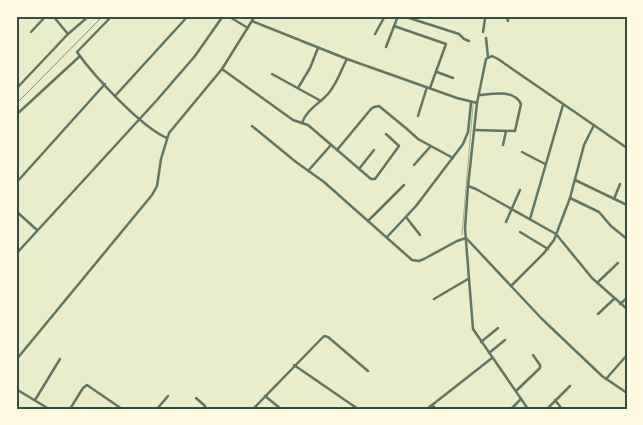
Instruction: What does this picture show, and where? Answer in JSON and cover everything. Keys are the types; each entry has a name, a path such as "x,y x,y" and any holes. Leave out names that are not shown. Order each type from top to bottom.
{"street":[{"path":"31,32 46,16"},
{"path":"53,16 68,34"},
{"path":"17,88 68,34 89,16"},
{"path":"112,16 77,52 115,96 156,132 167,138"},
{"path":"115,96 188,16"},
{"path":"16,254 195,56 223,16"},
{"path":"228,16 248,28"},
{"path":"17,357 152,195 157,186 161,158 167,138 174,126 222,69 255,16"},
{"path":"375,34 385,16"},
{"path":"386,47 398,16"},
{"path":"403,16 459,34 469,41"},
{"path":"483,32 485,17 499,16"},
{"path":"507,16 508,21"},
{"path":"252,21 346,59 478,103"},
{"path":"394,26 445,42 446,47 437,72 418,116"},
{"path":"486,38 488,57 484,62 468,186 466,238 472,329 528,409"},
{"path":"298,88 310,68 318,48"},
{"path":"16,115 80,56"},
{"path":"488,57 498,59 627,148"},
{"path":"302,123 307,112 321,101 332,88 346,59"},
{"path":"222,69 293,120 308,126 371,179 374,179 398,146 386,134"},
{"path":"437,72 453,78"},
{"path":"272,74 321,101"},
{"path":"16,82 17,88"},
{"path":"16,183 104,84"},
{"path":"474,130 512,132 516,129 521,102 508,94 479,95"},
{"path":"387,237 423,197 467,137 471,102"},
{"path":"530,219 563,105"},
{"path":"338,150 371,110 377,106 382,107 415,137 453,158"},
{"path":"511,286 548,249 556,234 570,198 584,146 594,125"},
{"path":"252,126 324,182 412,260 419,261 466,238"},
{"path":"502,145 506,131"},
{"path":"308,171 331,144"},
{"path":"414,166 430,147"},
{"path":"359,169 374,150"},
{"path":"522,152 545,164"},
{"path":"575,180 627,205"},
{"path":"368,221 404,184"},
{"path":"614,198 620,184"},
{"path":"468,186 556,234 597,283 627,309"},
{"path":"506,222 520,190"},
{"path":"570,198 599,212 611,226 627,239"},
{"path":"16,211 37,230"},
{"path":"406,217 420,235"},
{"path":"520,232 548,249"},
{"path":"466,238 539,315 606,379 627,393"},
{"path":"597,283 618,263"},
{"path":"434,299 468,279"},
{"path":"620,304 627,298"},
{"path":"598,314 614,299"},
{"path":"480,342 498,328"},
{"path":"253,409 321,338 326,336 368,371"},
{"path":"489,353 505,340"},
{"path":"516,391 540,368 533,355"},
{"path":"606,379 627,355"},
{"path":"427,409 492,358"},
{"path":"35,400 60,359"},
{"path":"294,366 358,409"},
{"path":"70,409 87,385 122,409"},
{"path":"547,409 570,386"},
{"path":"16,389 50,409"},
{"path":"157,409 168,396"},
{"path":"265,396 281,409"},
{"path":"196,398 206,409"},
{"path":"511,409 521,399"},
{"path":"555,400 562,409"},
{"path":"432,405 436,409"}],"waterway":[{"path":"462,235 473,105"}],"railway":[{"path":"16,104 103,16"}]}
